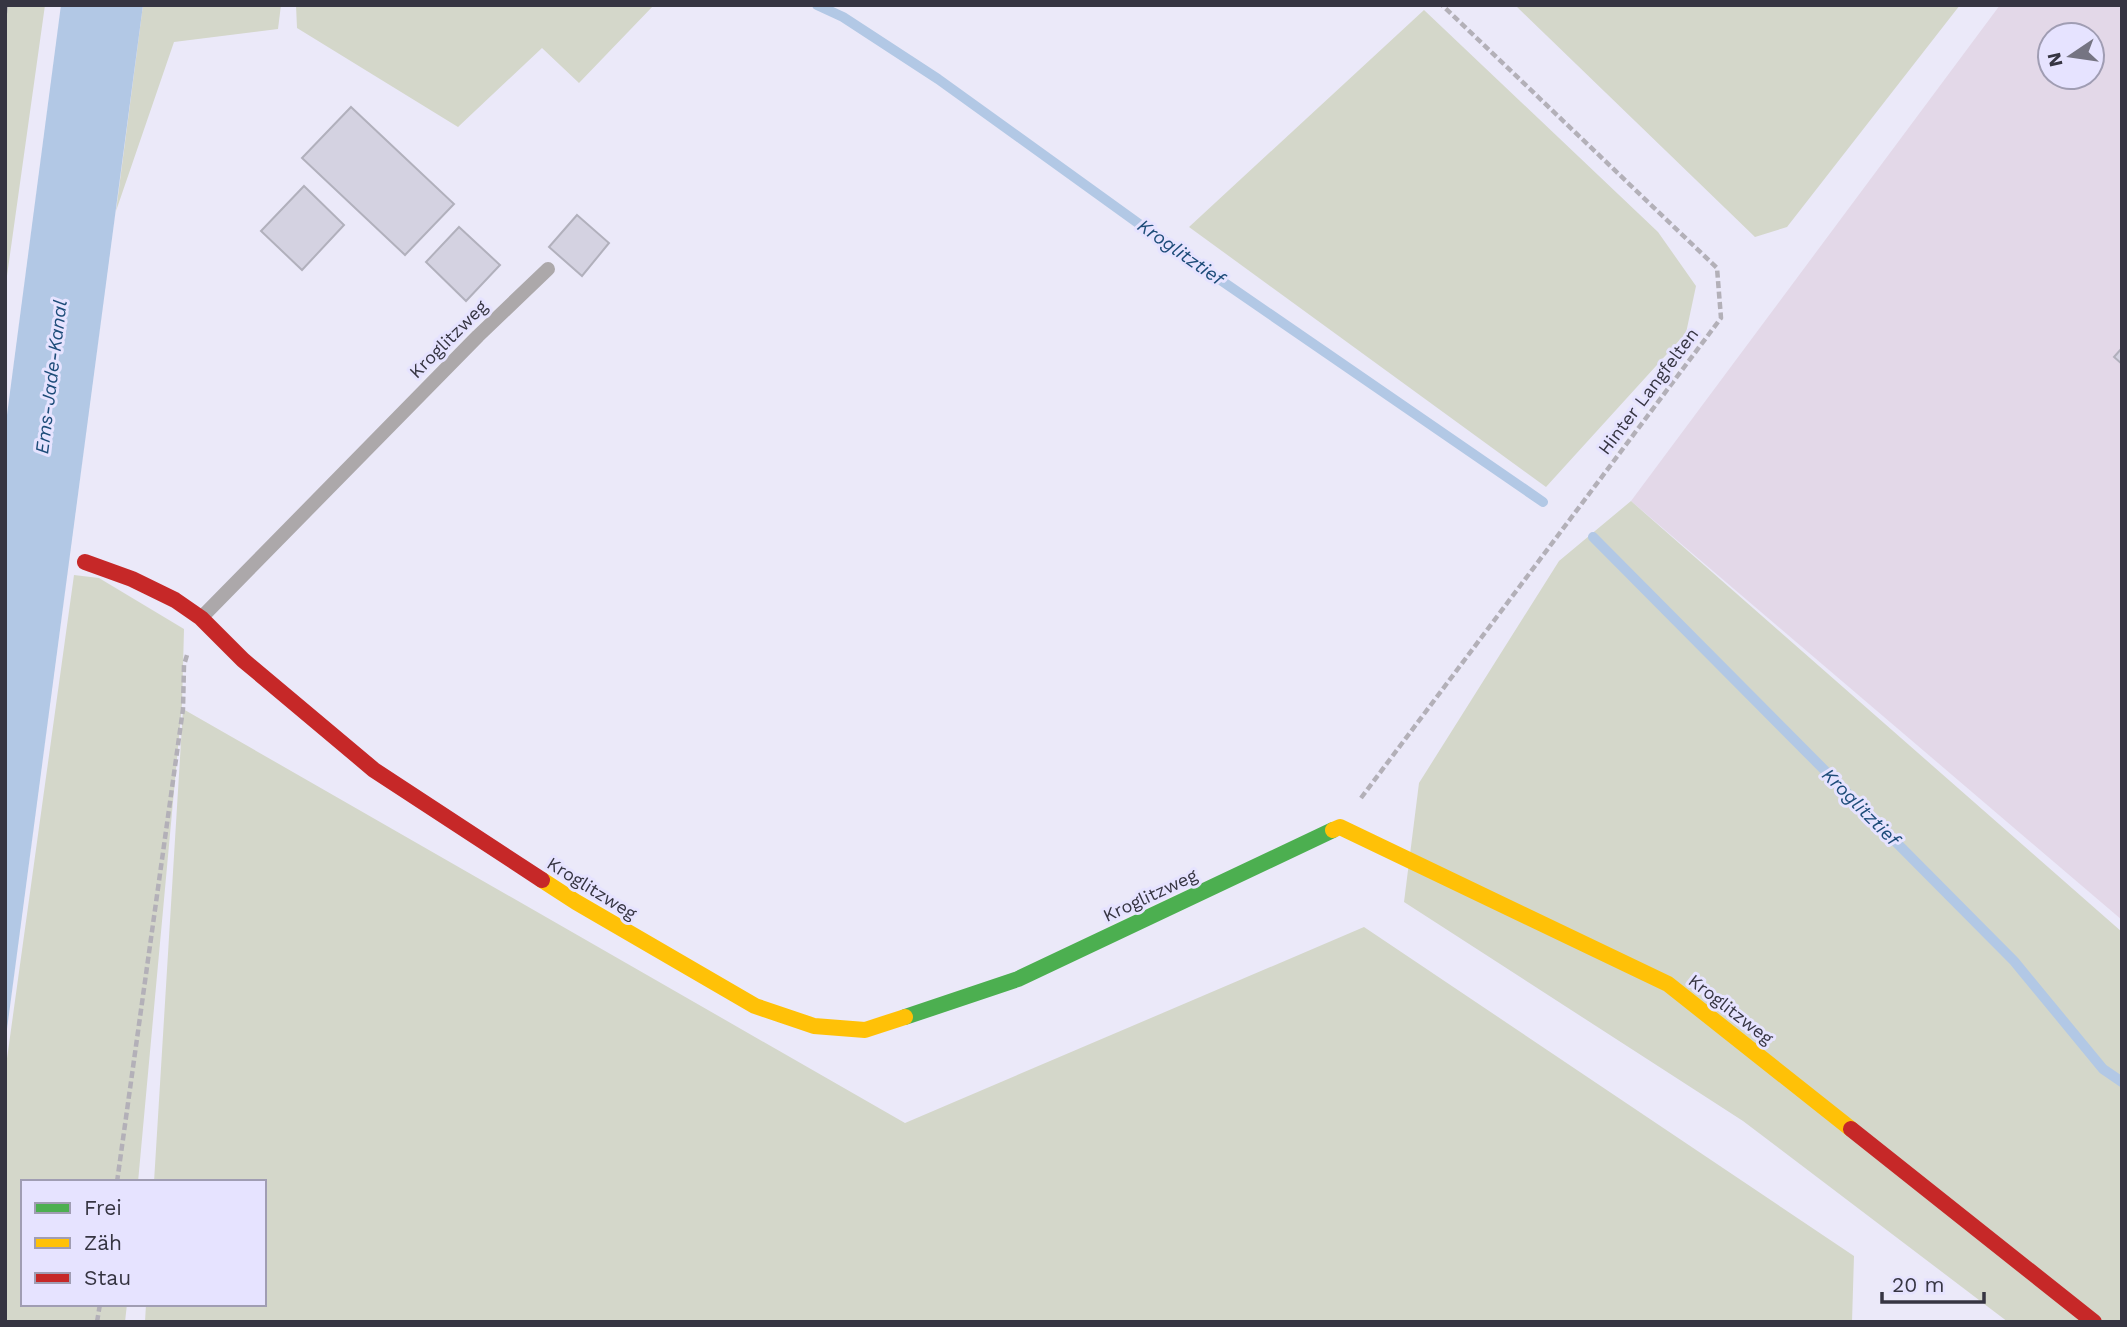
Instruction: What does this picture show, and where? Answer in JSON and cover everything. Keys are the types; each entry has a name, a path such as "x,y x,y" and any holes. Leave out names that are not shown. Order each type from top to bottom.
{"street":[{"name":"Kroglitzweg","path":"85,562 132,579 175,600 201,618 243,660 374,770 576,902 755,1006 814,1026 865,1030 1018,979 1340,827 1668,984 2094,1322"}],"lane":[{"name":"Kroglitzweg","path":"201,618 468,346 548,269"}],"path":[{"path":"5,13 6,5"},
{"name":"Hinter Langfelten","path":"1340,827 1721,318 1717,268 1442,5"},
{"path":"117,1180 183,709 184,665 201,618"}],"shaded area":[{"path":"5,5 45,5 5,290"},
{"path":"143,5 281,5 278,29 174,42 116,211"},
{"path":"296,5 654,5 579,83 542,48 458,127 297,28"},
{"path":"1515,5 1960,5 1787,227 1755,237"},
{"path":"2000,5 2122,5 2122,920 1631,501"},
{"path":"1424,10 1658,232 1696,286 1686,333 1546,487 1189,227"},
{"path":"1631,501 2122,932 2122,1322 2008,1322 1743,1121 1404,902 1419,783 1559,561"},
{"path":"74,575 99,578 184,629 182,704 138,1180 21,1180 21,1306 127,1306 125,1322 5,1322 5,1073"},
{"path":"183,709 905,1123 1364,927 1854,1256 1852,1322 145,1322 146,1306 266,1306 266,1180 154,1180"}],"water":[{"name":"Ems-Jade-Kanal","path":"61,5 143,5 5,1044 5,430"}],"building":[{"path":"351,107 454,204 405,255 302,158"},
{"path":"304,186 344,225 302,270 261,231"},
{"path":"577,215 609,243 582,276 549,247"},
{"path":"459,227 500,265 466,301 426,262"},
{"path":"2122,348 2122,364 2114,357"}],"waterway":[{"name":"Kroglitztief","path":"817,5 843,17 938,79 1142,226 1543,502"},
{"name":"Kroglitztief","path":"1593,537 2014,961 2103,1069 2122,1082"}],"traffic: fast":[{"path":"905,1017 1018,979 1333,830"}],"traffic: slow":[{"path":"1333,830 1340,827 1668,984 1851,1129"},
{"path":"542,880 755,1006 814,1026 865,1030 905,1017"}],"traffic: jam":[{"path":"85,562 132,579 175,600 201,618 243,660 374,770 542,880"},
{"path":"1851,1129 2094,1322"}]}
